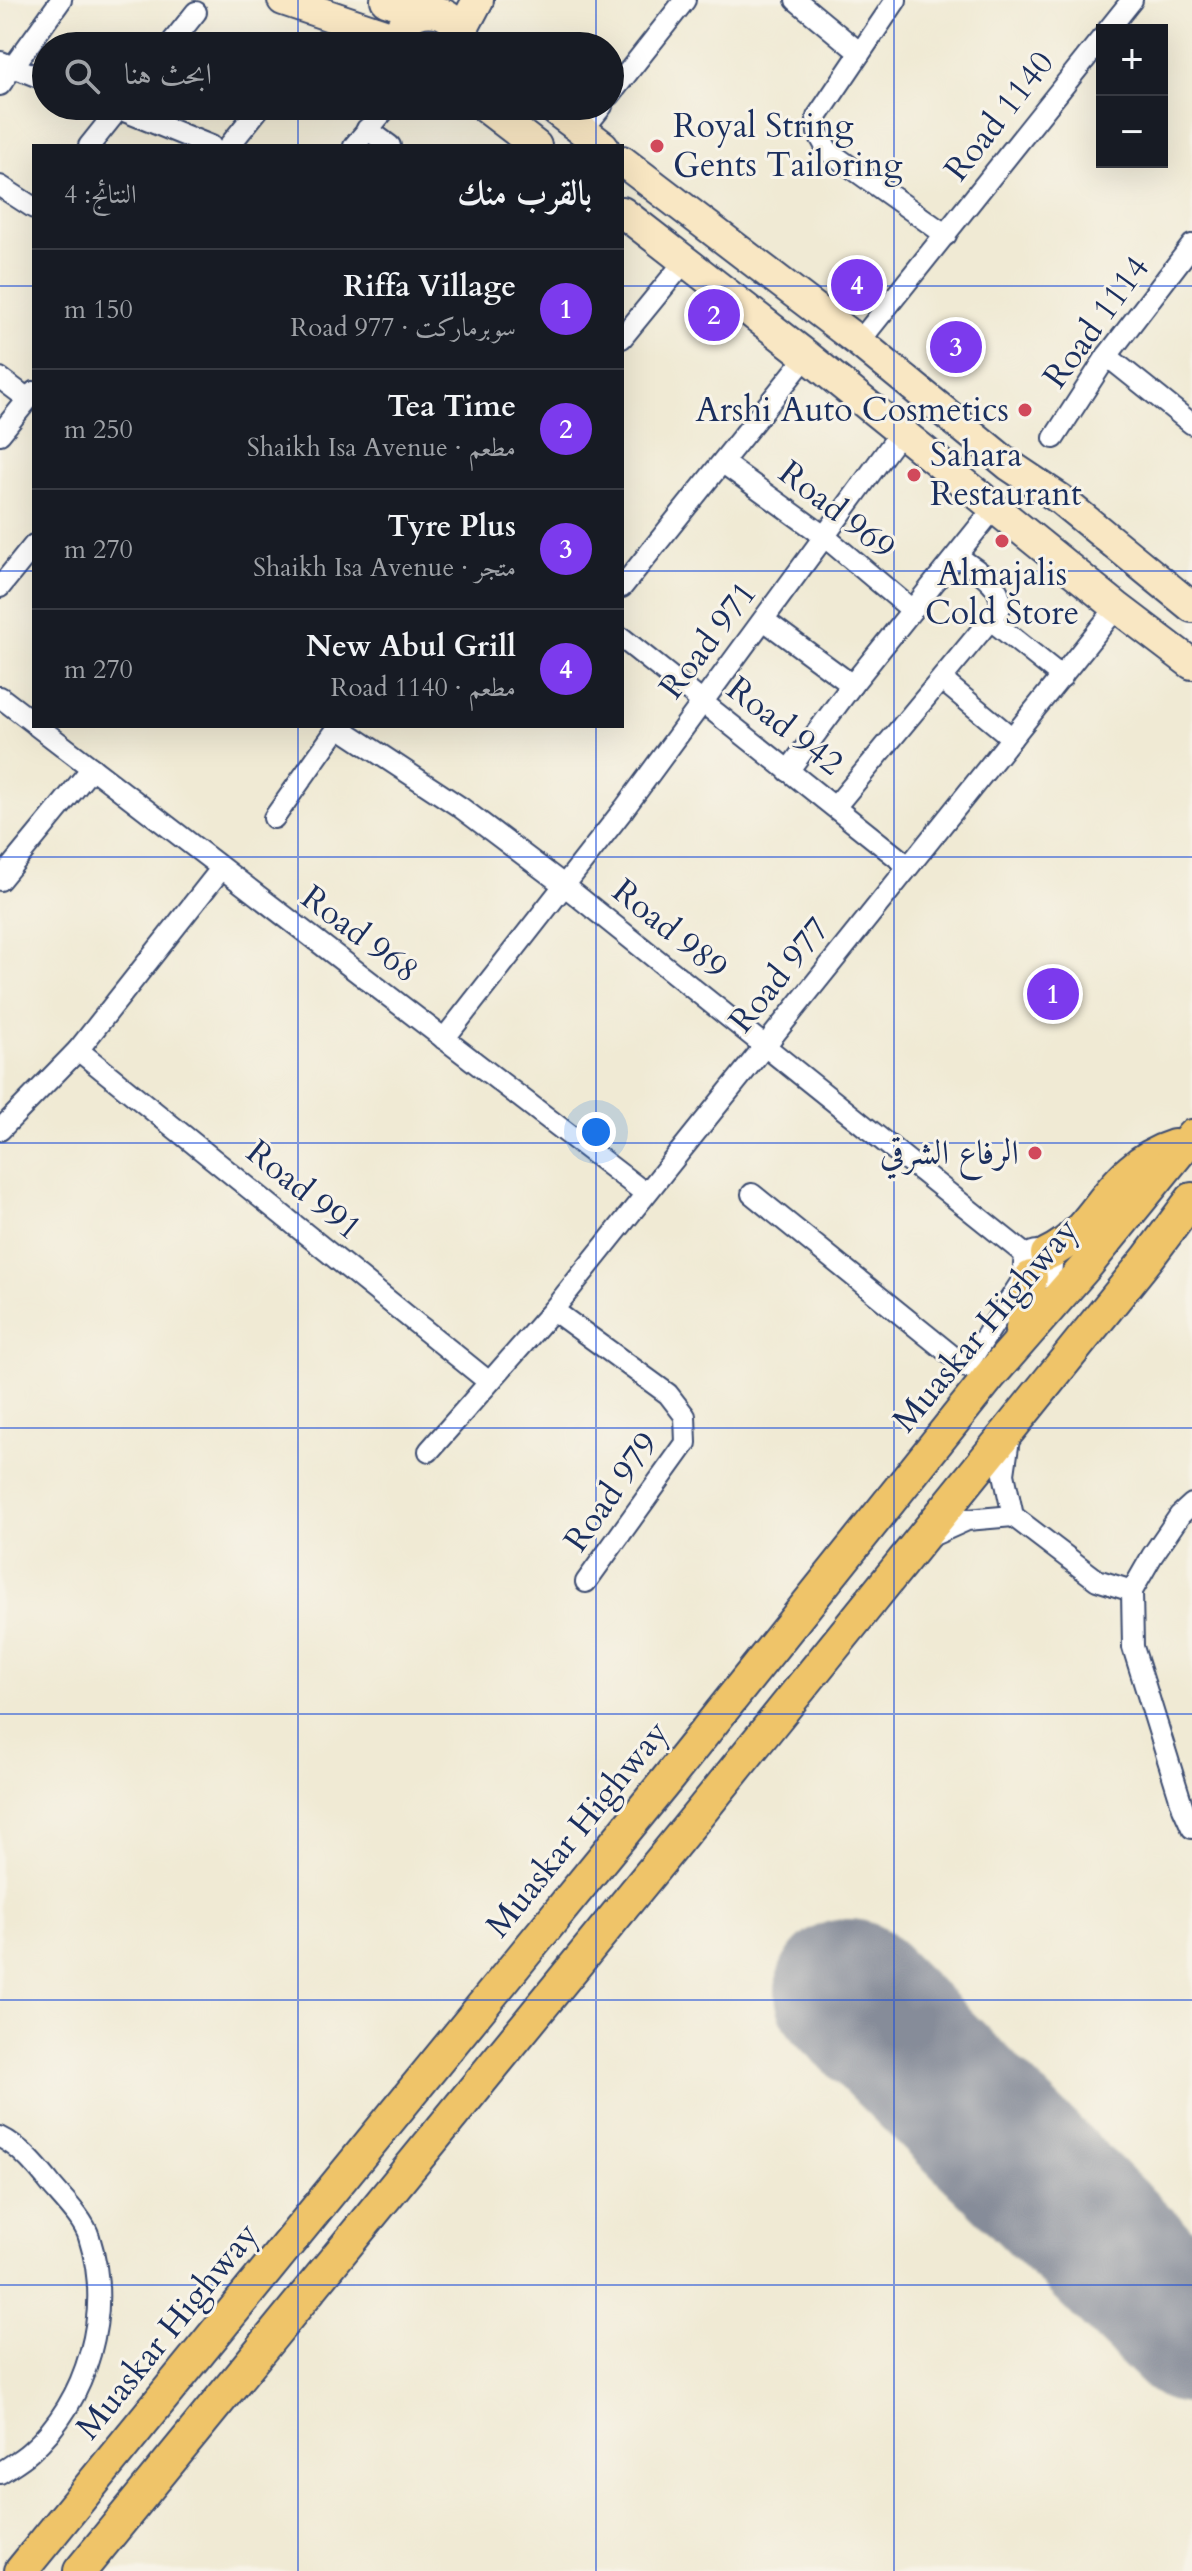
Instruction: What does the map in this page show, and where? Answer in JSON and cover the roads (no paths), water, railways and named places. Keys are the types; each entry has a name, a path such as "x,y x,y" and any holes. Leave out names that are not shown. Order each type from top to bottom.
{"main road":[{"path":"1020,1340 1033,1265 1074,1236 1129,1171 1157,1153 1190,1138"},
{"name":"Muaskar Highway","path":"21,2571 645,1807 1020,1340 1087,1265 1190,1138"},
{"path":"80,2571 684,1832 1148,1258 1192,1199"}],"street":[{"path":"34,32 61,0"},
{"path":"283,0 369,32"},
{"path":"386,0 437,7 449,15 459,32"},
{"path":"467,32 478,0"},
{"path":"624,77 685,0"},
{"path":"796,0 860,53 896,0"},
{"path":"1113,24 1132,0"},
{"path":"399,32 403,21 437,7"},
{"path":"180,32 196,12"},
{"path":"0,85 7,64 32,34"},
{"name":"Road 1140","path":"859,342 1096,46"},
{"name":"Road 1140","path":"860,53 817,117 818,133 828,151 946,235"},
{"path":"7,64 32,74"},
{"path":"90,144 108,120"},
{"path":"148,120 206,144"},
{"path":"231,144 250,120"},
{"path":"356,144 374,120"},
{"path":"502,120 533,144"},
{"path":"568,120 592,138"},
{"path":"367,129 387,144"},
{"path":"624,163 859,342 1009,465 1060,499 1192,607"},
{"path":"0,186 32,207"},
{"path":"624,214 1192,664"},
{"name":"Road 1114","path":"1054,438 1107,356 1192,245"},
{"path":"624,336 685,261"},
{"name":"Road 969","path":"624,585 807,356"},
{"path":"1107,356 1192,424"},
{"path":"0,378 31,396 0,434"},
{"name":"Road 971","path":"444,1039 565,886 901,432"},
{"name":"Road 969","path":"723,463 824,536 912,610"},
{"path":"788,771 852,685 995,507"},
{"path":"0,587 32,547"},
{"path":"835,807 1000,608 1002,597 998,589 957,556"},
{"name":"Road 977","path":"429,1451 553,1310 1117,607"},
{"path":"764,620 852,685"},
{"path":"992,621 1062,677"},
{"name":"Road 942","path":"624,640 908,866"},
{"path":"942,680 1012,738"},
{"name":"Road 968","path":"0,697 32,722"},
{"name":"Road 968","path":"40,728 645,1193"},
{"path":"274,818 337,728"},
{"name":"Road 989","path":"341,728 460,807 565,886 1033,1265"},
{"path":"0,880 92,768"},
{"path":"0,1130 78,1050 221,869"},
{"name":"Road 991","path":"78,1050 489,1382"},
{"path":"752,1194 966,1367 1033,1265"},
{"name":"Road 979","path":"553,1310 668,1394 685,1416 686,1443 586,1582"},
{"path":"1011,1425 1004,1474 1013,1516 1097,1580 1132,1591"},
{"path":"1192,1504 1180,1515 1132,1591 1133,1647 1192,1828"},
{"path":"918,1542 967,1520 1013,1516"},
{"path":"0,2137 36,2166 89,2234 99,2286 96,2336 84,2372 60,2419 30,2453 0,2473"}],"place":[{"name":"Royal String Gents Tailoring","path":"657,146"},
{"name":"New Abul Grill","path":"857,285"},
{"name":"Tea Time","path":"714,315"},
{"name":"Tyre Plus","path":"956,347"},
{"name":"Arshi Auto Cosmetics","path":"1025,410"},
{"name":"Sahara Restaurant","path":"914,475"},
{"name":"Almajalis Cold Store","path":"1002,541"},
{"name":"Riffa Village","path":"1053,994"},
{"name":"الرفاع الشرقي","path":"1035,1153"}]}
